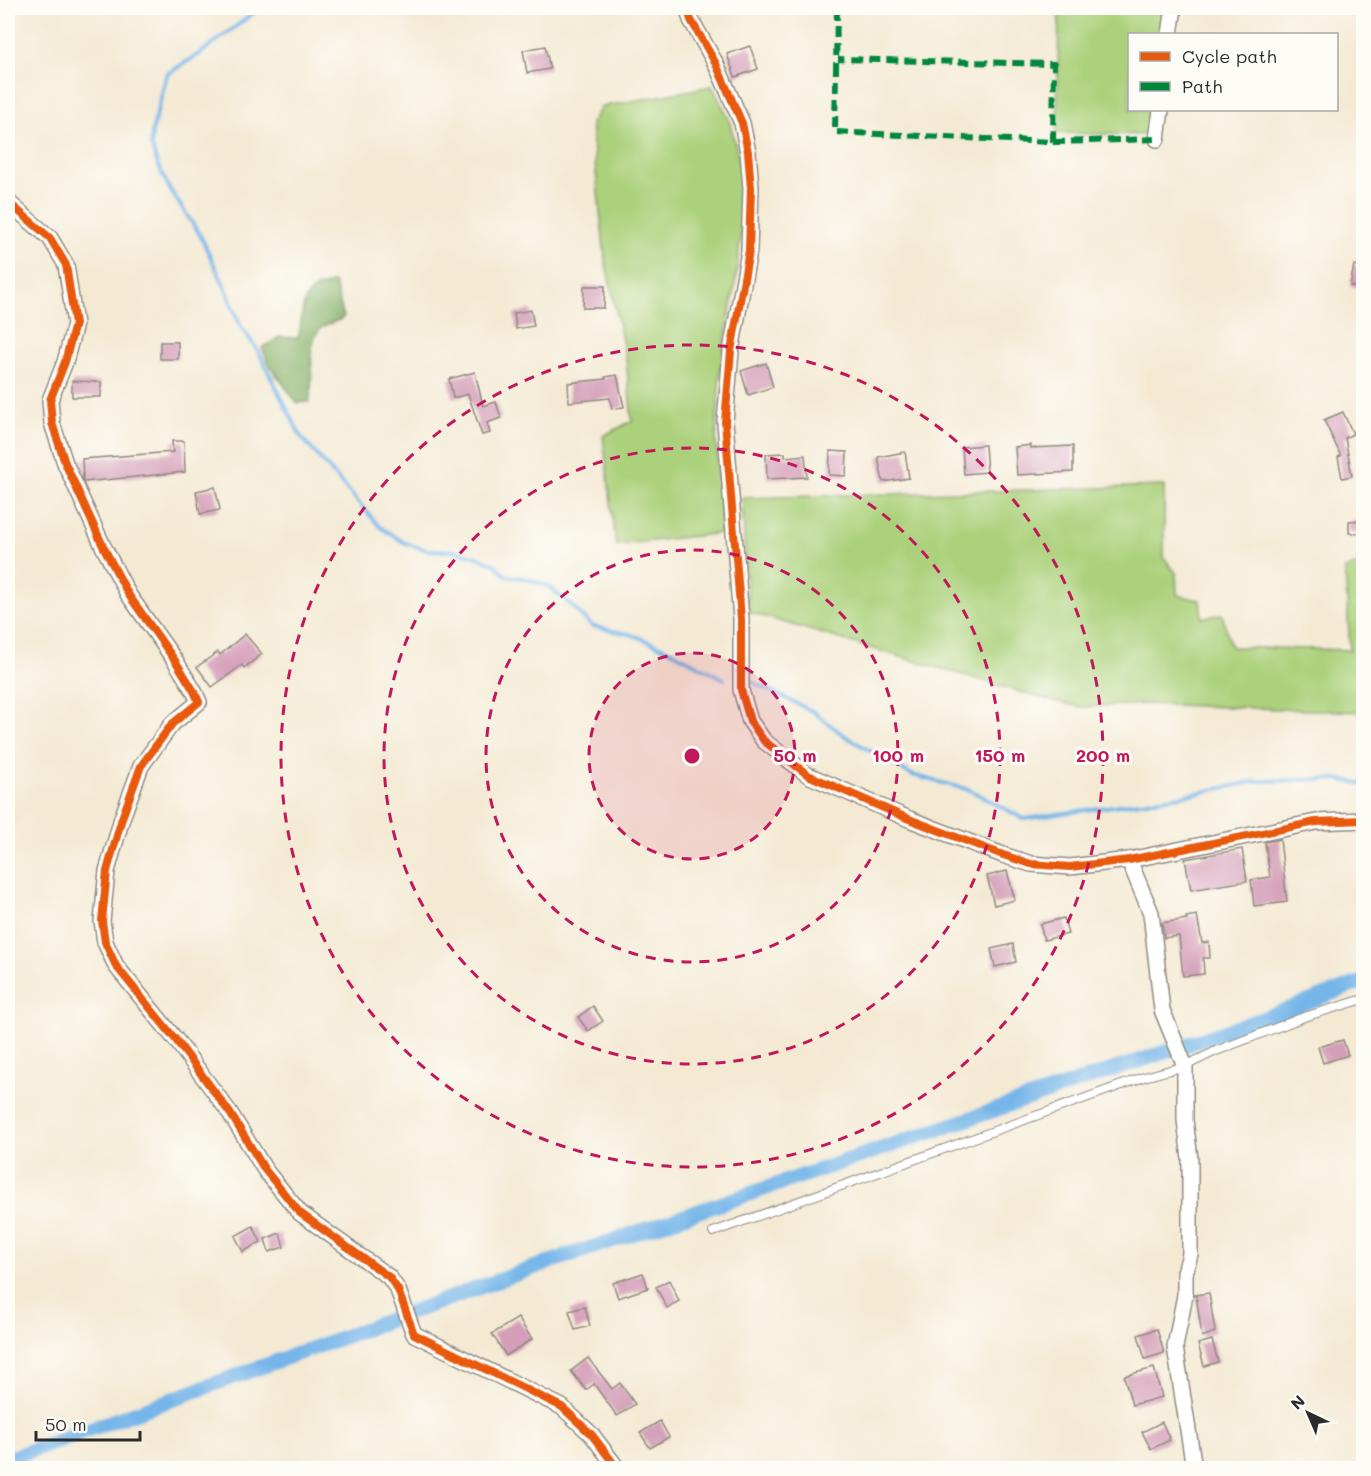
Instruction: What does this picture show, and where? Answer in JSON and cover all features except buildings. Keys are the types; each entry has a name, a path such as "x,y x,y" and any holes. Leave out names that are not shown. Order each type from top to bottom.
{"street":[{"path":"687,8 691,20 716,64 742,123 748,152 751,188 749,251 730,351 725,422 741,619 741,690 750,721 764,741 808,775 909,819 1031,864 1070,867 1129,860 1316,822 1364,820"},
{"path":"1170,33 1174,8"},
{"path":"1157,139 1161,111"},
{"path":"8,202 50,238 66,266 75,324 65,362 50,400 52,423 65,463 128,594 176,662 199,702 172,724 141,765 122,818 107,871 102,921 105,942 116,966 190,1058 230,1113 265,1170 300,1213 389,1276 398,1290 414,1334 562,1407 592,1435 617,1468"},
{"path":"1129,860 1151,913 1162,1010 1185,1066 1185,1120 1190,1159 1190,1254 1185,1273 1185,1295 1175,1347 1194,1468"}],"lane":[{"path":"713,1232 1125,1084 1185,1066 1216,1051 1304,1017 1364,999"}],"green space":[{"path":"1059,8 1167,8 1163,33 1128,33 1128,111 1154,111 1150,135 1057,133"},
{"path":"712,86 729,119 742,172 742,224 736,279 720,370 716,441 722,533 616,545 603,436 632,421 626,359 605,259 591,124 601,107"},
{"path":"334,282 344,317 322,327 316,336 312,353 312,383 309,402 297,403 269,365 262,348 279,337 298,338 306,298 315,289"},
{"path":"1164,486 1164,558 1176,573 1177,595 1200,600 1202,618 1222,614 1231,647 1350,650 1345,569 1363,562 1363,712 1148,704 1080,707 1041,698 748,612 742,498"}],"waterway":[{"path":"260,8 201,53 167,74 152,132 151,145 169,188 200,235 226,289 240,325 258,351 301,437 380,527 405,543 427,550 455,551 478,557 496,565 506,576 524,578 548,586 592,626 633,635 669,650 724,679"},
{"path":"750,681 812,711 845,736 912,775 970,790 1024,819 1181,796 1258,781 1337,779 1364,784"},
{"path":"8,1459 541,1265 1259,1020 1364,981"}],"marked path":[{"path":"837,8 835,132 1053,142 1054,64 838,59"},
{"path":"1053,142 1157,139"}],"cycle path":[{"path":"687,8 691,20 716,64 742,123 748,152 751,188 749,251 731,351 725,422 741,619 741,690 750,721 764,741 808,775 909,819 1031,864 1070,867 1129,860 1316,822 1364,820"},
{"path":"8,202 50,238 66,265 75,324 65,362 50,400 52,423 65,463 128,594 176,662 199,702 172,724 141,766 122,818 107,871 102,921 105,942 116,966 176,1040 230,1113 265,1170 300,1213 389,1277 398,1290 414,1334 562,1407 592,1435 617,1468"}]}
